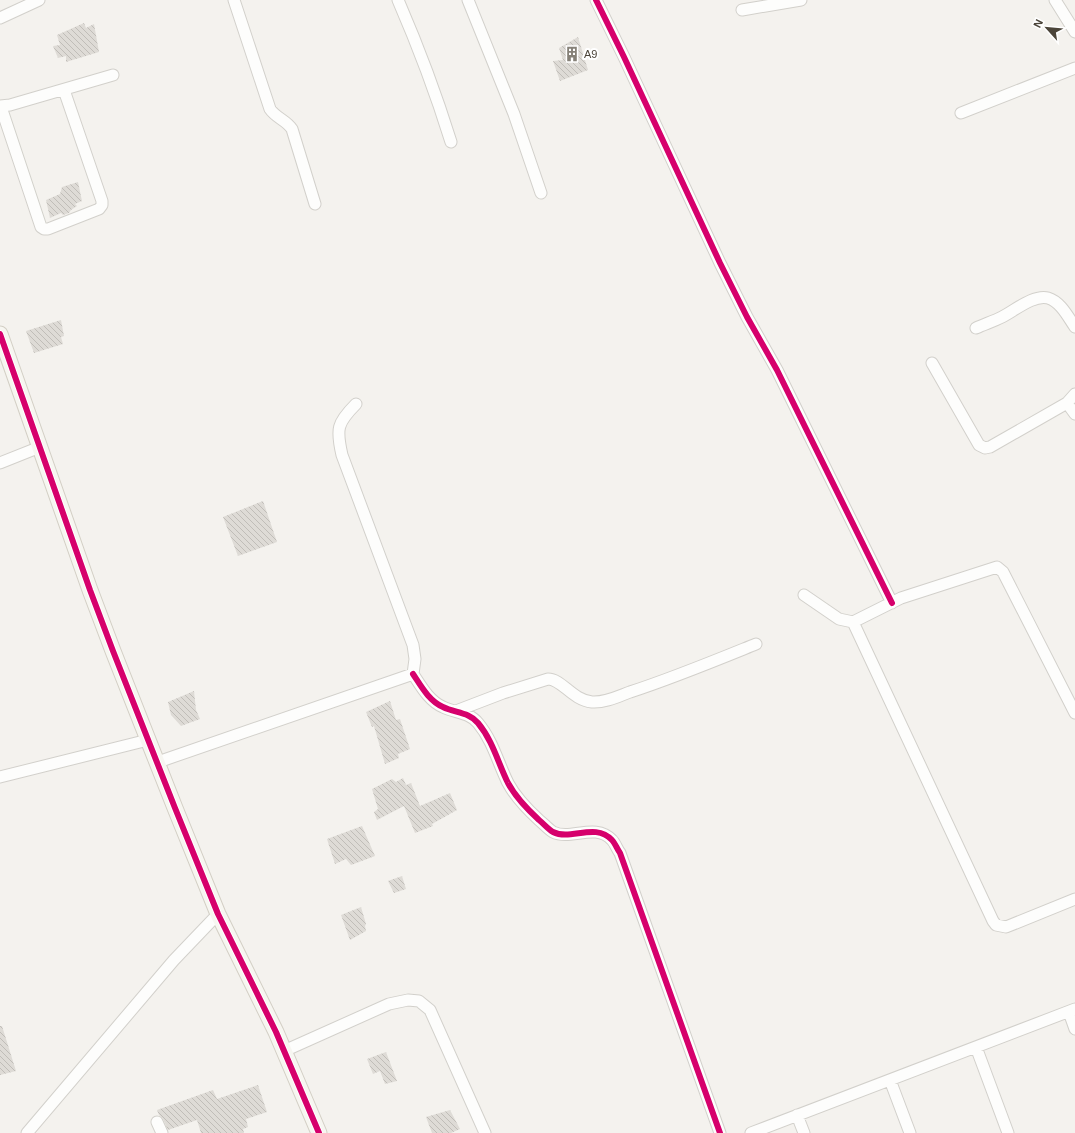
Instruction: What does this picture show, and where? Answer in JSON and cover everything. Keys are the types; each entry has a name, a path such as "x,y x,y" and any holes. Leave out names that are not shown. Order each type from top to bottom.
{"street":[{"path":"0,18 39,0"},
{"path":"234,0 270,109 274,114 288,123 292,129 315,204"},
{"path":"398,0 438,100 451,142"},
{"path":"468,0 514,114 541,192"},
{"path":"596,0 720,263 747,317 777,370 892,603"},
{"path":"742,10 801,0"},
{"path":"1056,0 1075,32"},
{"path":"961,113 1075,68"},
{"path":"64,90 102,201 102,205 99,209 48,229 41,227 0,107 10,106 113,75"},
{"path":"976,328 1003,316 1024,304 1040,298 1047,298 1060,306 1075,327"},
{"path":"0,334 4,356 40,447 93,597 148,740 218,914 284,1052 319,1133"},
{"path":"932,363 979,445 982,447 990,447 1067,403 1075,394"},
{"path":"1067,403 1075,414"},
{"path":"356,404 344,416 339,427 339,440 342,455 413,645 413,674 432,700 443,707 467,714 478,722 490,741 513,792 531,813 554,832 565,834 590,831 602,834 612,839 620,853 720,1133"},
{"path":"0,463 40,447"},
{"path":"804,595 839,620 853,622 901,598 997,567 1003,572 1075,713"},
{"path":"853,622 996,925 1006,927 1075,899"},
{"path":"456,711 503,693 553,679 575,696 583,700 601,702 646,687 756,644"},
{"path":"158,762 413,674"},
{"path":"0,776 148,740"},
{"path":"28,1133 174,960 218,914"},
{"path":"284,1052 389,1004 408,1000 419,1001 430,1010 485,1133"},
{"path":"751,1133 1072,1011 1075,1029"},
{"path":"976,1047 1008,1133"},
{"path":"890,1080 910,1133"},
{"path":"797,1115 804,1133"},
{"path":"157,1122 162,1133"}],"building":[{"path":"84,23 86,28 94,24 99,52 66,62 66,56 58,58 53,46 60,45 57,35"},
{"name":"A9","path":"578,37 588,70 560,81 553,61 563,60 559,48"},
{"path":"78,182 82,201 75,204 77,206 69,213 63,215 61,213 50,218 46,200 60,194 62,187"},
{"path":"61,320 64,336 61,337 63,344 34,353 26,331"},
{"path":"263,501 277,542 238,556 223,517"},
{"path":"194,691 196,710 200,719 181,726 171,715 168,702"},
{"path":"390,701 396,720 400,719 410,749 398,754 399,758 385,764 374,726 372,727 366,712"},
{"path":"403,778 406,785 411,783 420,806 450,793 457,810 432,824 433,826 415,833 404,806 377,820 374,812 378,809 372,789 392,779 396,782"},
{"path":"362,826 375,856 351,865 346,859 335,864 327,839"},
{"path":"402,876 406,889 394,893 388,881"},
{"path":"361,907 366,924 366,931 350,940 341,915"},
{"path":"0,1026 2,1026 16,1071 0,1075"},
{"path":"386,1052 397,1081 385,1084 380,1071 373,1074 367,1059"},
{"path":"258,1085 267,1112 246,1119 248,1127 243,1129 244,1133 201,1133 197,1120 168,1130 157,1110 213,1090 217,1099"},
{"path":"450,1110 460,1129 451,1133 432,1133 426,1117"}],"cycle path":[{"path":"596,0 720,263 747,317 777,370 892,603"},
{"path":"0,334 90,590 175,808 218,914 276,1032 319,1133"},
{"path":"413,674 426,693 434,701 448,709 462,713 474,719 478,723 488,737 508,783 515,794 549,829 553,832 567,835 598,832 612,840 620,853 720,1133"}],"place":[{"name":"A9","path":"572,54"}]}
